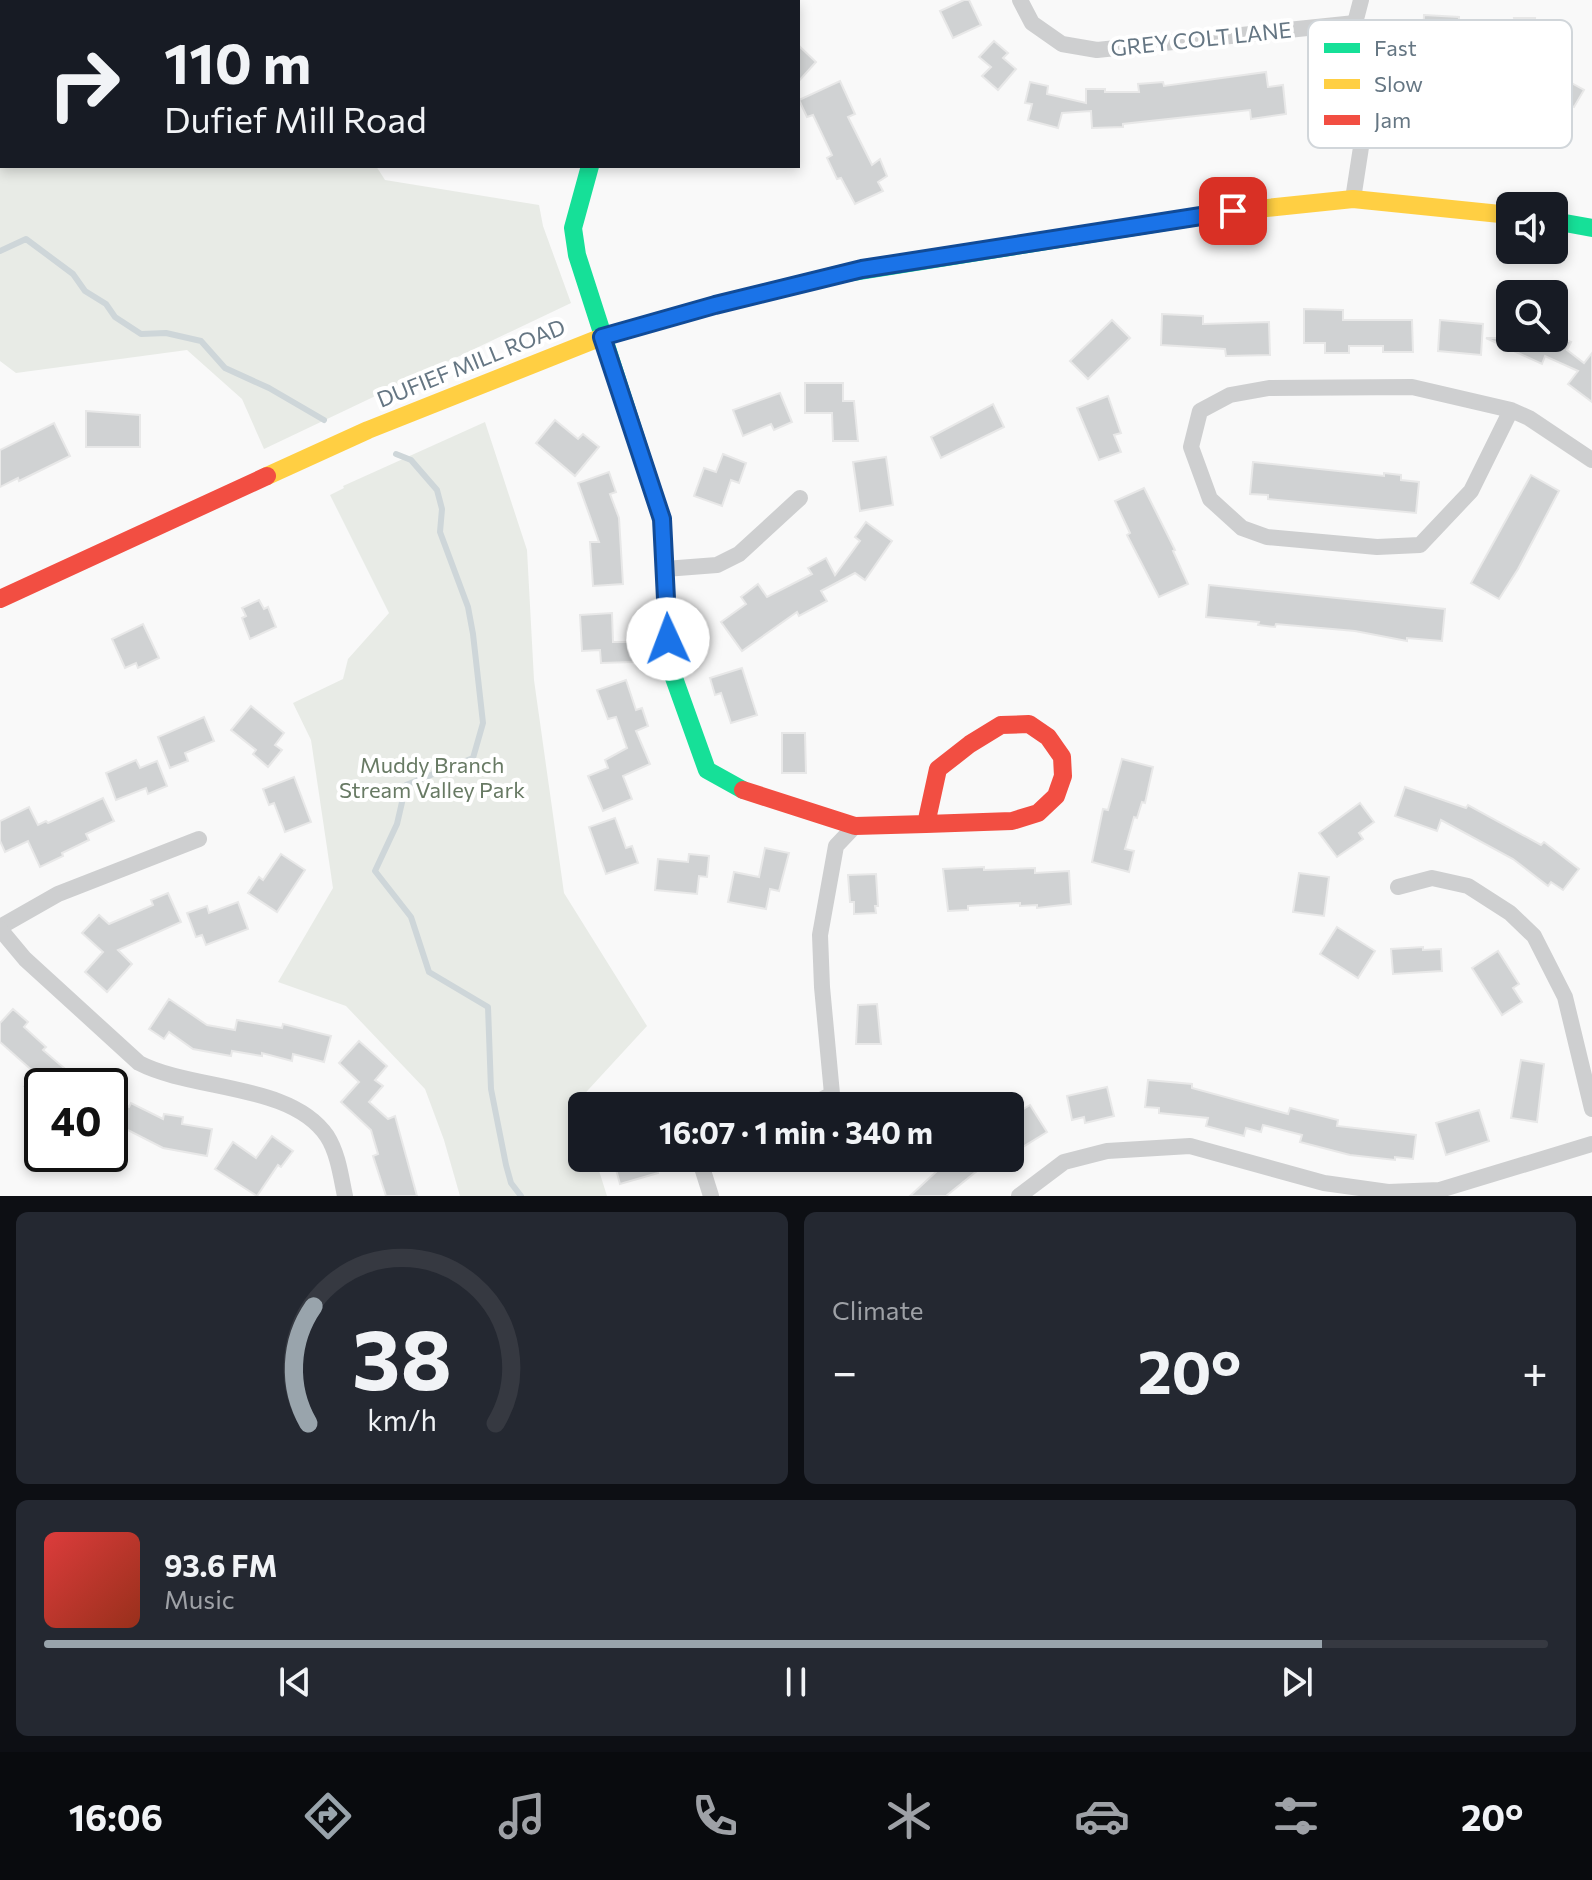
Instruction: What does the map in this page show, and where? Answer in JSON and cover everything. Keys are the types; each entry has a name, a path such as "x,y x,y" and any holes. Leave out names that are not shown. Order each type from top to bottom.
{"main road":[{"path":"589,168 573,228 577,255 662,519 668,639 674,678 707,770 750,793 855,826 926,824 1012,821 1038,813 1056,796 1063,776 1062,757 1048,737 1029,724 1001,725 938,769 926,824"},
{"name":"DUFIEF MILL ROAD","path":"0,599 368,430 602,337 715,305 862,269 1233,211 1353,199 1496,214"},
{"path":"1568,224 1592,228"}],"street":[{"name":"GREY COLT LANE","path":"1020,0 1032,23 1062,44 1097,50 1308,28"},
{"path":"1356,20 1361,0"},
{"path":"1353,199 1361,148"},
{"path":"1511,410 1471,491 1420,545 1377,547 1267,537 1242,528 1210,499 1191,447 1200,411 1230,395 1269,388 1412,387 1511,410 1529,418 1592,460"},
{"path":"665,569 717,565 739,554 800,498"},
{"path":"832,1092 820,935 836,846 855,826"},
{"path":"199,839 58,894 0,928 25,959 139,1063 160,1074 272,1099 296,1108 327,1136 335,1154 345,1196"},
{"path":"1398,887 1432,878 1468,886 1510,913 1534,936 1565,997 1592,1109"},
{"path":"1019,1196 1064,1162 1107,1151 1190,1146 1323,1190 1388,1192 1440,1190 1592,1144"},
{"path":"703,1172 711,1196"}],"green space":[{"path":"0,168 377,168 385,180 539,205 543,226 571,303 264,449 242,399 187,350 16,373 0,361"},
{"name":"Muddy Branch Stream Valley Park","path":"485,422 527,550 534,680 564,893 647,1026 586,1092 568,1092 568,1172 599,1172 607,1196 460,1196 425,1089 346,1006 278,982 333,888 311,740 293,703 343,679 348,659 389,613 330,495 343,486"}],"building":[{"path":"969,0 981,25 953,38 940,11"},
{"path":"1424,15 1459,17 1459,20 1424,20"},
{"path":"1514,18 1535,18 1535,20"},
{"path":"994,41 1008,53 1003,58 1016,69 998,90 982,76 991,67 979,57"},
{"path":"800,47 816,62 800,80"},
{"path":"1266,72 1268,87 1283,85 1286,114 1251,119 1250,110 1123,124 1123,127 1092,128 1091,111 1062,113 1058,128 1028,120 1032,104 1025,103 1030,82 1048,86 1047,94 1086,103 1086,89 1139,92 1138,84 1163,82 1164,86"},
{"path":"840,81 855,114 848,117 872,165 880,159 887,176 878,182 883,191 855,204 827,158 832,155 813,115 807,117 800,100"},
{"path":"1572,83 1584,90 1572,106"},
{"path":"1304,309 1343,310 1343,320 1412,320 1413,352 1383,352 1383,346 1349,346 1349,353 1325,353 1325,343 1304,343"},
{"path":"1162,314 1203,316 1203,324 1269,322 1270,355 1226,356 1225,349 1161,345"},
{"path":"1112,320 1130,338 1088,379 1070,361"},
{"path":"1440,320 1483,324 1481,355 1438,351"},
{"path":"1568,351 1584,363 1592,353 1592,402 1568,384 1578,371 1545,356 1542,364 1516,352"},
{"path":"805,383 843,383 843,401 854,401 858,441 833,441 832,413 805,413"},
{"path":"780,393 792,422 774,430 771,424 743,436 733,410"},
{"path":"1108,396 1121,433 1114,435 1121,452 1099,460 1077,408"},
{"path":"993,404 1004,427 941,458 931,437"},
{"path":"86,411 140,415 140,447 86,447"},
{"path":"555,420 578,439 583,434 599,447 575,476 536,443"},
{"path":"54,423 70,456 0,487 0,450"},
{"path":"723,454 746,463 739,483 731,480 722,506 694,496 704,468 716,472"},
{"path":"886,457 893,505 860,511 853,462"},
{"path":"1253,462 1384,476 1384,473 1401,475 1401,480 1419,482 1416,513 1268,499 1268,495 1250,494"},
{"path":"609,472 616,492 610,494 619,518 623,584 593,586 590,542 599,542 578,483"},
{"path":"1531,475 1559,491 1499,599 1471,583"},
{"path":"1144,488 1188,584 1159,597 1127,535 1130,533 1115,501"},
{"path":"866,522 892,541 865,580 855,573 821,591 827,601 799,616 797,612 742,651 721,622 746,604 741,597 758,584 767,597 812,574 808,568 826,558 835,575 860,541 855,537"},
{"path":"1209,585 1445,609 1442,641 1407,638 1407,641 1355,631 1276,624 1275,627 1258,625 1259,622 1206,617"},
{"path":"259,600 264,609 268,607 276,627 250,639 242,618 246,616 242,608"},
{"path":"612,613 613,642 632,642 633,662 601,663 600,650 582,651 580,615"},
{"path":"143,624 159,658 138,668 136,663 125,668 112,639"},
{"path":"742,668 757,715 731,723 721,693 715,695 710,678"},
{"path":"626,680 636,710 642,708 648,726 636,731 650,764 623,776 632,799 603,811 588,776 608,768 605,760 627,748 616,717 608,719 597,690"},
{"path":"251,706 284,733 275,745 282,750 268,767 253,754 256,750 231,730"},
{"path":"204,717 214,741 185,753 188,761 170,768 158,737"},
{"path":"782,733 805,733 806,773 782,773"},
{"path":"1122,759 1153,767 1145,803 1142,802 1137,818 1134,817 1125,849 1134,851 1129,872 1092,862 1103,809 1108,810"},
{"path":"136,760 140,768 157,761 167,786 148,794 146,788 116,800 106,773"},
{"path":"294,777 311,822 285,832 274,803 269,805 263,789"},
{"path":"1405,787 1466,808 1468,805 1541,845 1544,842 1579,869 1563,890 1551,882 1548,886 1513,859 1441,820 1437,831 1395,816"},
{"path":"103,798 114,821 86,834 89,840 62,853 63,856 40,867 28,841 5,852 0,841 0,821 29,807 38,825 48,823"},
{"path":"1360,803 1374,822 1359,833 1363,839 1337,857 1319,833"},
{"path":"615,818 626,848 632,846 638,863 606,874 589,827"},
{"path":"765,848 789,853 779,891 770,889 766,909 728,902 734,872 759,877"},
{"path":"281,854 305,870 277,912 248,893 259,877 263,880"},
{"path":"689,854 709,856 707,877 699,876 697,894 655,890 658,859 688,862"},
{"path":"984,867 984,870 1035,868 1035,873 1069,871 1071,904 1037,908 1037,905 1020,906 1020,903 968,906 968,910 948,911 943,869"},
{"path":"1299,873 1329,877 1324,916 1293,912"},
{"path":"876,874 876,913 854,914 848,875"},
{"path":"168,893 181,922 118,950 132,964 107,992 85,972 103,952 82,933 99,915 109,924 153,905 151,900"},
{"path":"238,902 248,929 206,945 202,935 196,937 187,913 207,906 209,913"},
{"path":"1337,927 1375,951 1358,978 1320,954"},
{"path":"1423,947 1423,950 1441,949 1442,971 1393,974 1391,949"},
{"path":"1498,951 1519,984 1513,988 1522,1002 1502,1015 1472,968"},
{"path":"169,999 207,1025 235,1030 237,1020 282,1028 283,1024 331,1036 324,1062 293,1054 292,1061 262,1053 262,1056 232,1051 231,1056 193,1049 169,1032 164,1039 149,1029"},
{"path":"877,1004 881,1044 856,1044 858,1005"},
{"path":"13,1009 28,1022 24,1027 46,1047 43,1050 64,1068 29,1068 0,1042 0,1023"},
{"path":"359,1041 387,1066 375,1080 383,1086 369,1102 388,1119 395,1116 417,1196 386,1196 373,1156 378,1154 371,1130 341,1102 359,1082 339,1063"},
{"path":"1521,1060 1544,1064 1537,1122 1511,1118"},
{"path":"1148,1080 1192,1084 1192,1088 1288,1114 1290,1108 1338,1120 1337,1126 1416,1135 1413,1159 1350,1155 1300,1142 1302,1135 1263,1125 1261,1132 1246,1128 1244,1136 1206,1126 1208,1118 1159,1113 1159,1108 1145,1107"},
{"path":"1107,1087 1114,1116 1085,1123 1084,1117 1072,1120 1067,1096"},
{"path":"131,1103 163,1119 164,1114 183,1117 182,1124 212,1129 207,1156 163,1148 128,1130 128,1107"},
{"path":"1030,1105 1047,1132 1024,1146 1024,1109"},
{"path":"1479,1110 1489,1141 1446,1155 1436,1123"},
{"path":"272,1136 293,1151 281,1167 278,1165 257,1196 215,1169 233,1142 256,1158"},
{"path":"617,1172 658,1172 658,1173 620,1184"},
{"path":"936,1172 976,1172 946,1196 910,1196"}],"waterway":[{"path":"0,251 26,239 73,274 85,291 106,304 115,317 141,334 166,333 201,341 225,368 269,388 324,420"},
{"path":"396,454 411,460 437,490 442,509 440,532 468,607 483,723 473,758 406,785 397,824 375,871 411,917 429,972 488,1007 491,1089 511,1183 521,1196"}],"traffic: fast":[{"path":"589,168 573,228 577,255 662,519 668,639 674,678 707,770 743,790"},
{"path":"840,274 1228,212"},
{"path":"1568,224 1592,228"}],"traffic: slow":[{"path":"1228,212 1353,199 1496,214"},
{"path":"267,476 368,430 602,337 840,274"}],"traffic: jam":[{"path":"0,599 267,476"},
{"path":"743,790 855,826 926,824 1012,821 1038,813 1056,796 1063,776 1062,757 1048,737 1029,724 1001,725 938,769 926,824"}],"route":[{"path":"668,639 662,519 602,337 862,269 1233,211"}]}
